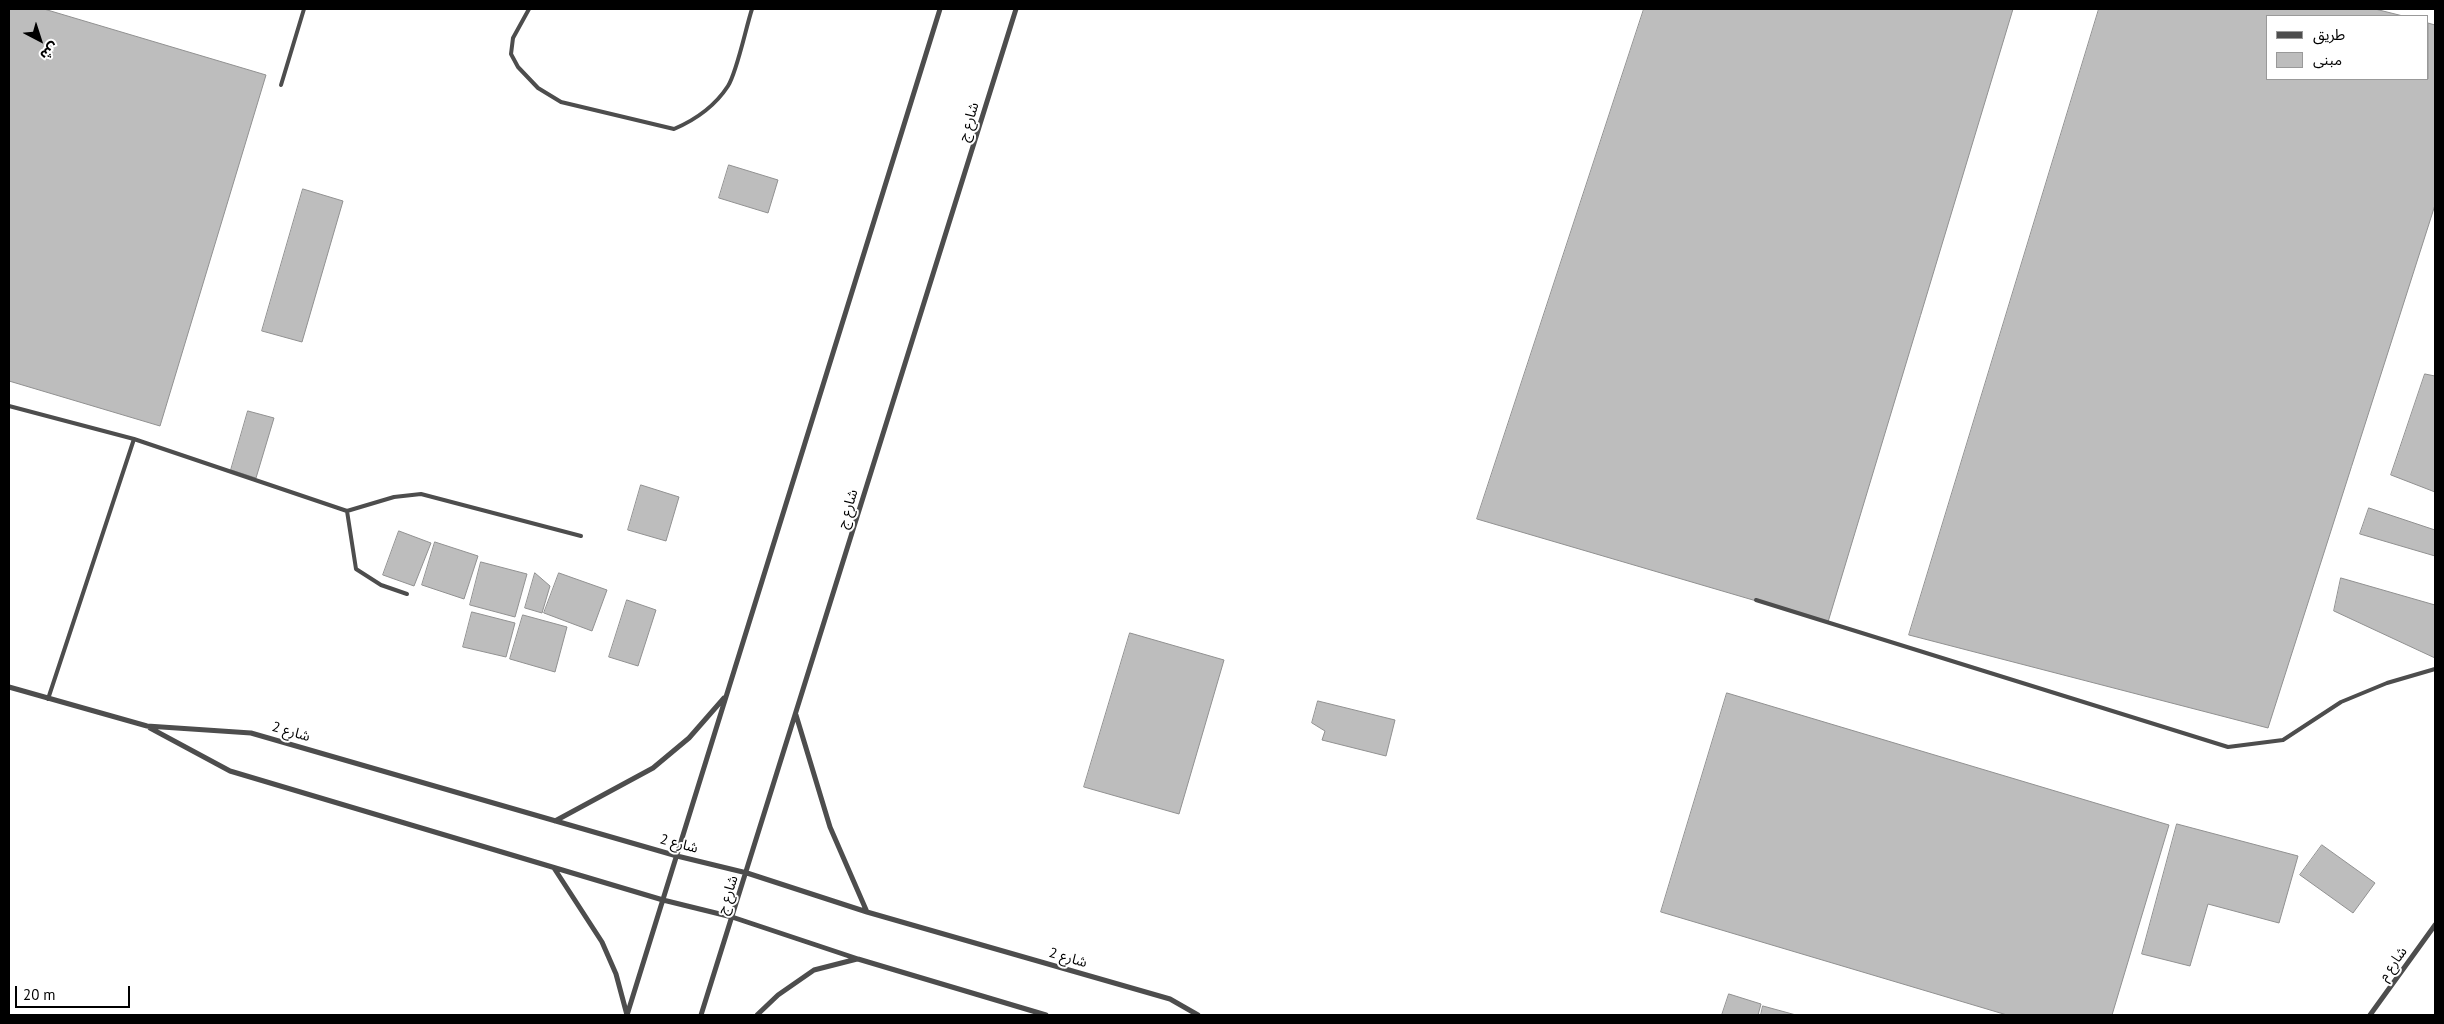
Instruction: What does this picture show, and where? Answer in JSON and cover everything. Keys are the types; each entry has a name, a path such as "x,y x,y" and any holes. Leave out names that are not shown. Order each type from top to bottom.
{"street":[{"path":"627,1015 940,9"},
{"name":"شارع ج","path":"701,1015 1016,9"},
{"name":"شارع 2","path":"9,686 48,699 147,726 251,733 677,856 747,873 867,912 1170,999 1198,1015"},
{"path":"554,821 652,768 689,738 727,696"},
{"path":"796,715 830,827 867,912"},
{"name":"شارع 2","path":"147,726 230,771 663,900 732,917 858,959 1046,1015"},
{"path":"553,868 602,942 616,974 627,1015"},
{"name":"شارع م","path":"2370,1015 2435,925"},
{"path":"757,1015 778,995 814,970 858,959"}],"lane":[{"path":"281,84 304,9"},
{"path":"529,9 513,38 511,54 518,67 538,88 561,102 674,129 689,123 709,108 728,85 752,9"},
{"path":"9,406 134,439 346,511 394,497 421,494 581,536"},
{"path":"48,699 134,439"},
{"path":"346,511 356,569 381,585 407,594"},
{"path":"1756,600 2228,747 2283,740 2341,702 2387,683 2435,669"}],"building":[{"path":"9,9 44,9 266,75 160,426 9,381"},
{"path":"1644,9 2013,9 1828,622 1477,519"},
{"path":"2099,9 2375,9 2399,15 2266,15 2266,80 2429,80 2429,23 2435,25 2435,205 2268,728 1909,635"},
{"path":"729,165 778,180 768,213 719,198"},
{"path":"303,189 343,201 302,342 262,331"},
{"path":"2425,374 2435,376 2435,492 2391,475"},
{"path":"248,411 274,418 256,478 231,470"},
{"path":"641,485 679,497 666,541 628,530"},
{"path":"2369,508 2435,530 2435,556 2360,534"},
{"path":"399,531 431,543 414,586 383,575"},
{"path":"435,542 478,556 464,599 422,585"},
{"path":"481,562 527,574 515,617 470,605"},
{"path":"535,573 550,586 542,613 525,608"},
{"path":"559,573 607,590 592,631 544,613"},
{"path":"2341,578 2435,605 2435,658 2334,611"},
{"path":"627,600 656,610 638,666 609,657"},
{"path":"472,612 515,623 506,657 463,647"},
{"path":"523,615 567,627 555,672 510,659"},
{"path":"1130,633 1224,660 1179,814 1084,787"},
{"path":"1727,693 2169,825 2112,1015 2007,1015 1661,912"},
{"path":"1318,701 1395,720 1386,756 1322,740 1325,731 1312,723"},
{"path":"2177,824 2298,856 2279,923 2208,904 2190,966 2142,954"},
{"path":"2322,845 2375,883 2353,913 2300,875"},
{"path":"1729,994 1761,1004 1758,1015 1722,1015"},
{"path":"1763,1006 1796,1015 1761,1015"}]}
